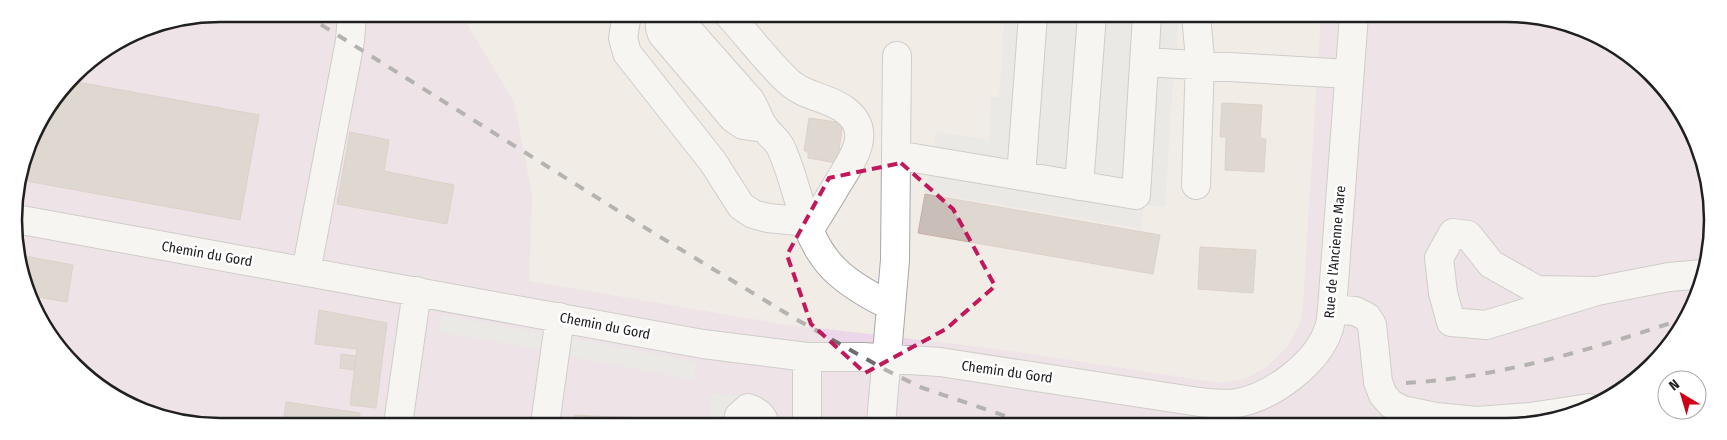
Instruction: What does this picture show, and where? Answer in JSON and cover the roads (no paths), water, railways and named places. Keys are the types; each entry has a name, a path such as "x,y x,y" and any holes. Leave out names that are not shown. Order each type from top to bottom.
{"street":[{"path":"306,272 350,42 351,22"},
{"path":"626,22 623,38 627,53 713,162 741,206 753,214 809,226"},
{"path":"660,22 662,34 733,118 743,124 764,128"},
{"path":"681,22 750,100 758,111 764,128 781,147 809,226 822,256 830,266 874,298 891,306"},
{"path":"735,22 790,83 807,94 832,102 846,110 855,121 860,132 859,148 851,165 809,226"},
{"path":"1021,176 1032,22"},
{"path":"1079,186 1091,22"},
{"path":"896,155 1136,195 1147,22"},
{"path":"1196,185 1200,66 1197,22"},
{"name":"Rue de l'Ancienne Mare","path":"1198,402 1236,404 1262,395 1290,379 1314,354 1328,329 1332,309 1353,22"},
{"path":"880,418 894,260 897,56"},
{"path":"1145,62 1349,74"},
{"name":"Chemin du Gord","path":"22,221 703,344 807,356 940,362 1198,402"},
{"path":"1597,290 1537,290 1492,264 1468,235 1453,233 1439,258 1443,293 1451,322 1486,325 1597,290 1669,277 1697,275"},
{"path":"399,418 416,291"},
{"path":"1332,309 1355,311 1367,317 1372,325 1373,350 1381,388 1391,404 1402,410 1446,418"},
{"path":"546,418 560,317"},
{"path":"807,356 807,418"},
{"path":"739,418 748,408 756,411 763,418"}],"railway":[{"path":"317,22 652,232 794,318 884,369 920,387 1011,418"},
{"path":"1406,383 1477,375 1513,368 1585,350 1677,321"}]}
